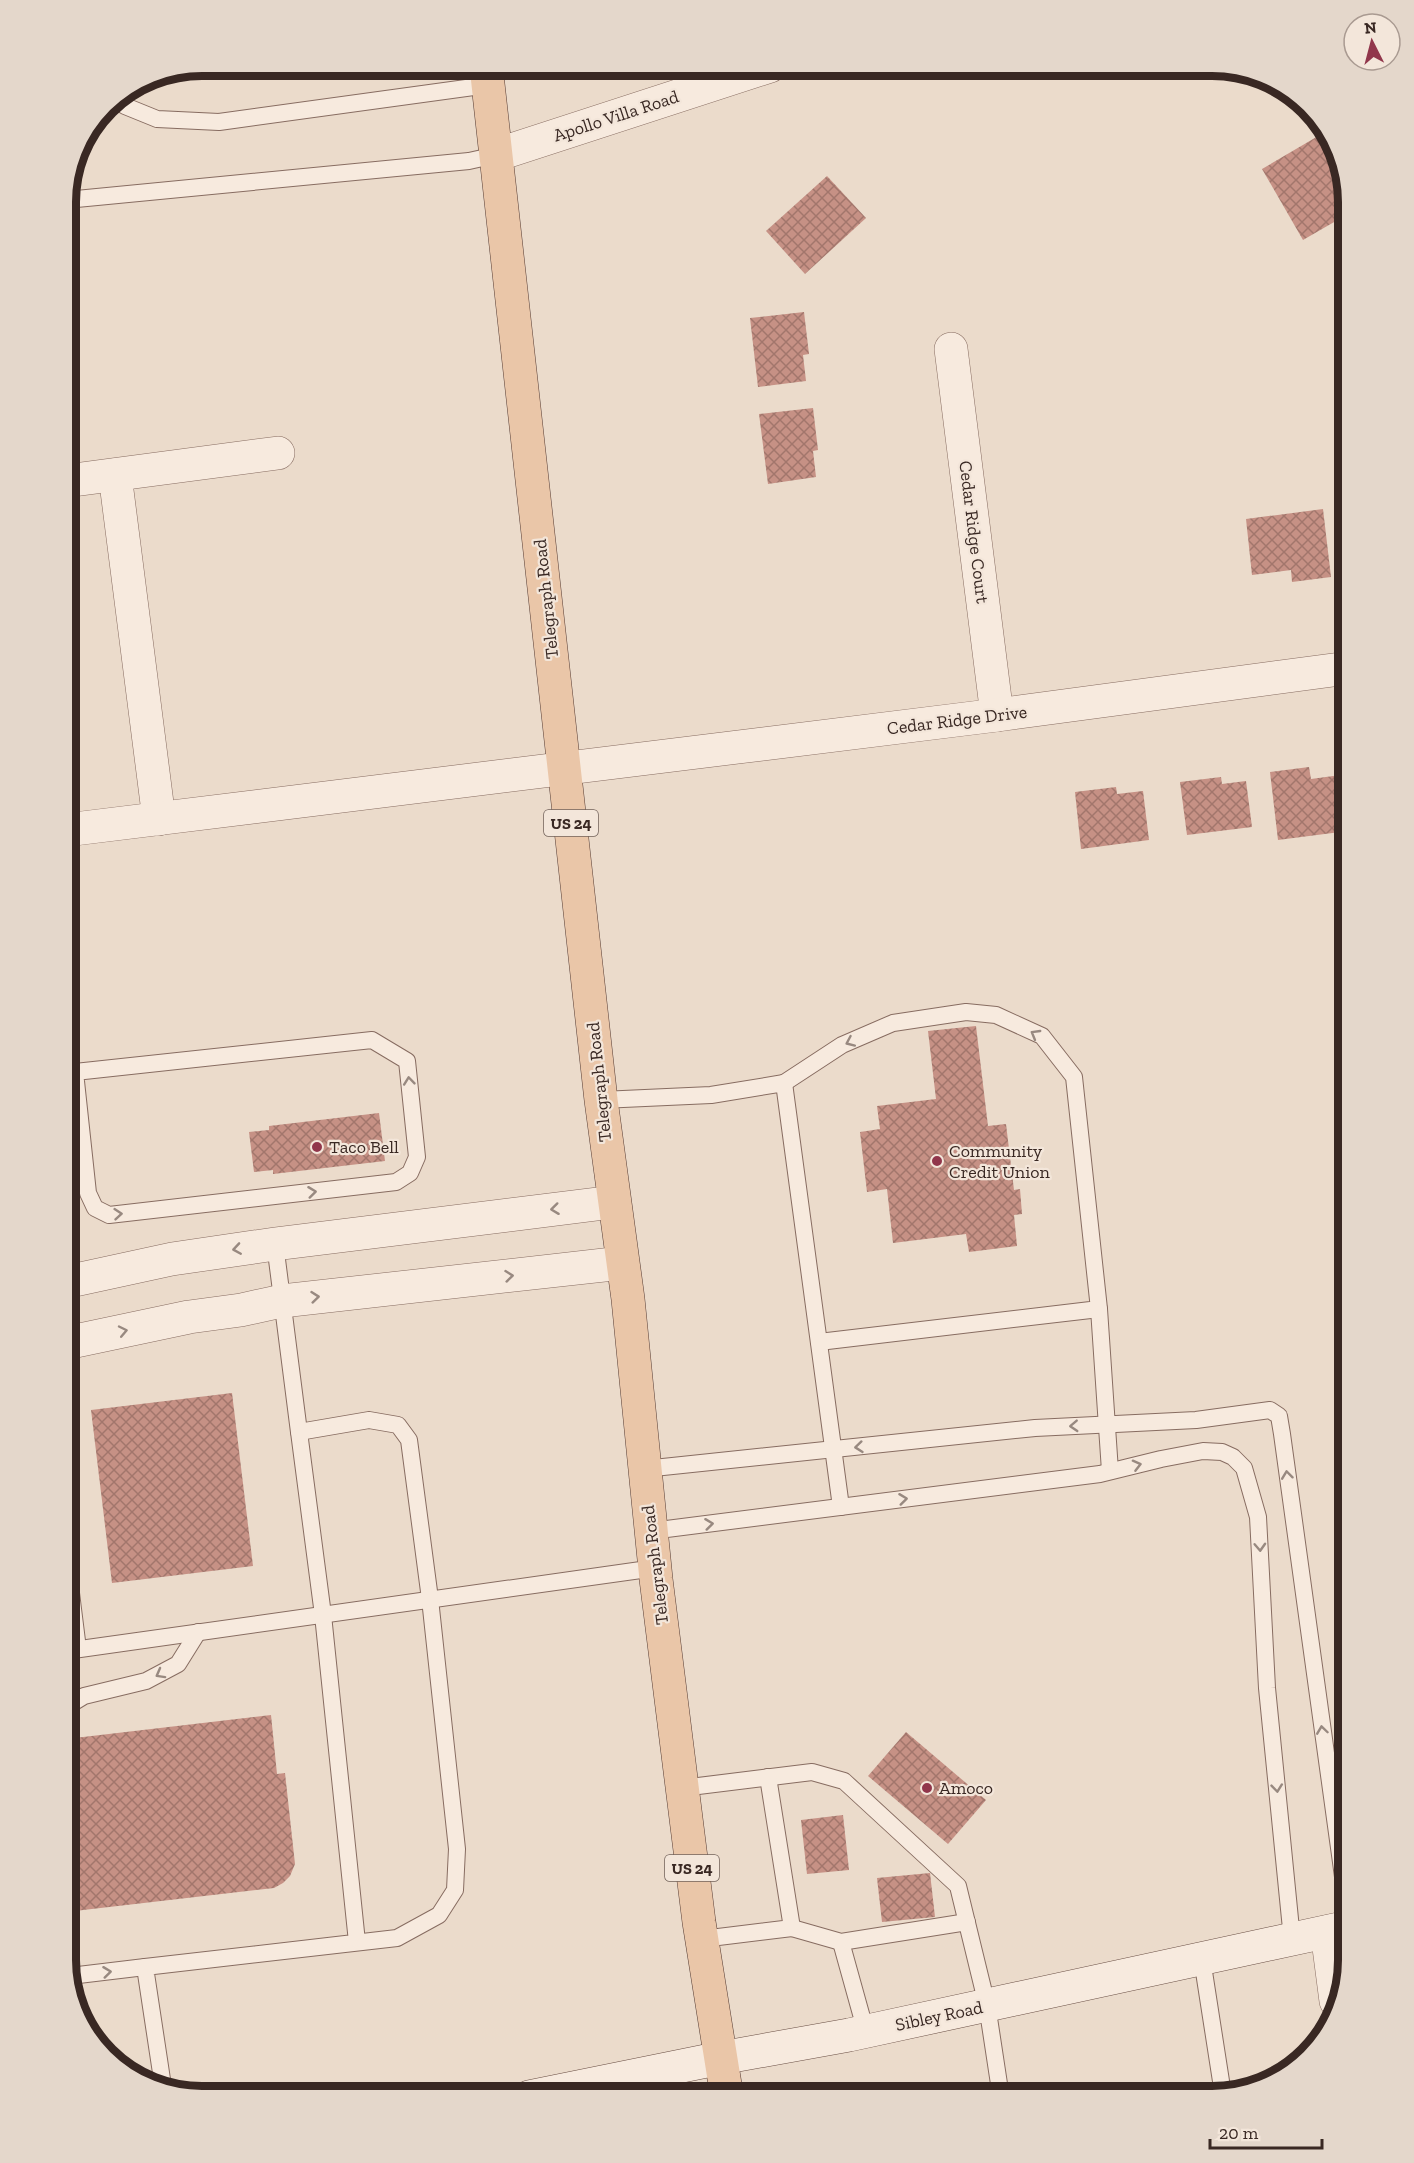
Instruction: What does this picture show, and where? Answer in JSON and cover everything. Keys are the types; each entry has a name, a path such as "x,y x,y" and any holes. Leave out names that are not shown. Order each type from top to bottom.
{"main road":[{"name":"Telegraph Road","path":"487,77 601,1100 613,1202 628,1299 655,1568 702,1939 725,2086"}],"street":[{"name":"Apollo Villa Road","path":"496,154 736,77"},
{"name":"Cedar Ridge Court","path":"951,349 997,715"},
{"path":"77,480 278,453"},
{"path":"115,475 159,819"},
{"name":"Cedar Ridge Drive","path":"77,830 997,715 1337,669"},
{"path":"76,1280 172,1259 275,1244 613,1202"},
{"path":"76,1341 189,1317 242,1310 282,1301 622,1263"},
{"name":"Sibley Road","path":"583,2086 866,2032 1292,1939 1337,1925"}],"lane":[{"path":"124,104 157,119 219,122 476,77"},
{"path":"77,199 469,160 496,154"},
{"path":"601,1100 711,1095 783,1083 842,1045 893,1023 966,1012 996,1015 1042,1036 1074,1077 1100,1309 1110,1471"},
{"path":"76,1116 88,1193 95,1208 109,1215 396,1182 410,1173 417,1157 407,1060 372,1040 77,1071"},
{"path":"783,1083 841,1507"},
{"path":"275,1244 323,1614 357,1942"},
{"path":"819,1342 1100,1309"},
{"path":"644,1469 1035,1428 1196,1420 1270,1410 1279,1416 1337,1891"},
{"path":"78,1975 397,1938 439,1915 455,1890 457,1849 410,1440 398,1425 369,1420 300,1431"},
{"path":"651,1531 1100,1474 1203,1451 1222,1452 1233,1457 1244,1468 1258,1517 1267,1688 1292,1939"},
{"path":"76,1649 655,1568"},
{"path":"76,1701 84,1696 146,1681 178,1664 198,1632"},
{"path":"682,1788 812,1772 844,1781 958,1886 987,2005 999,2086"},
{"path":"768,1777 792,1928"},
{"path":"702,1939 792,1928 841,1942 967,1922"},
{"path":"841,1942 866,2032"},
{"path":"1202,1959 1222,2085"},
{"path":"145,1967 162,2080"}],"building":[{"path":"1318,136 1328,154 1333,170 1337,220 1303,240 1262,169"},
{"path":"827,176 866,218 805,274 766,231"},
{"path":"804,312 809,354 803,355 806,381 758,387 750,318"},
{"path":"813,408 818,450 813,451 816,477 768,484 759,414"},
{"path":"1323,509 1331,577 1292,582 1291,570 1252,575 1246,519"},
{"path":"1309,767 1311,779 1337,775 1337,832 1278,840 1270,772"},
{"path":"1221,777 1222,784 1246,781 1252,827 1187,835 1180,782"},
{"path":"1116,787 1117,794 1143,791 1149,840 1081,849 1075,792"},
{"name":"Community Credit Union","path":"976,1026 988,1126 1006,1124 1014,1190 1020,1189 1022,1214 1014,1215 1017,1246 969,1252 966,1234 893,1243 887,1189 867,1192 860,1132 880,1129 877,1106 936,1099 928,1031"},
{"name":"Taco Bell","path":"379,1113 385,1161 273,1174 273,1170 254,1172 249,1132 269,1130 269,1126"},
{"path":"232,1393 253,1566 112,1583 91,1410"},
{"path":"271,1715 277,1774 285,1773 295,1864 290,1876 274,1888 76,1911 76,1738"},
{"name":"Amoco","path":"906,1732 986,1800 948,1844 868,1776"},
{"path":"843,1815 849,1870 807,1874 801,1820"},
{"path":"930,1873 935,1917 882,1922 877,1878"}],"place":[{"name":"Taco Bell","path":"317,1147"},
{"name":"Community Credit Union","path":"937,1161"},
{"name":"Amoco","path":"927,1788"}]}
